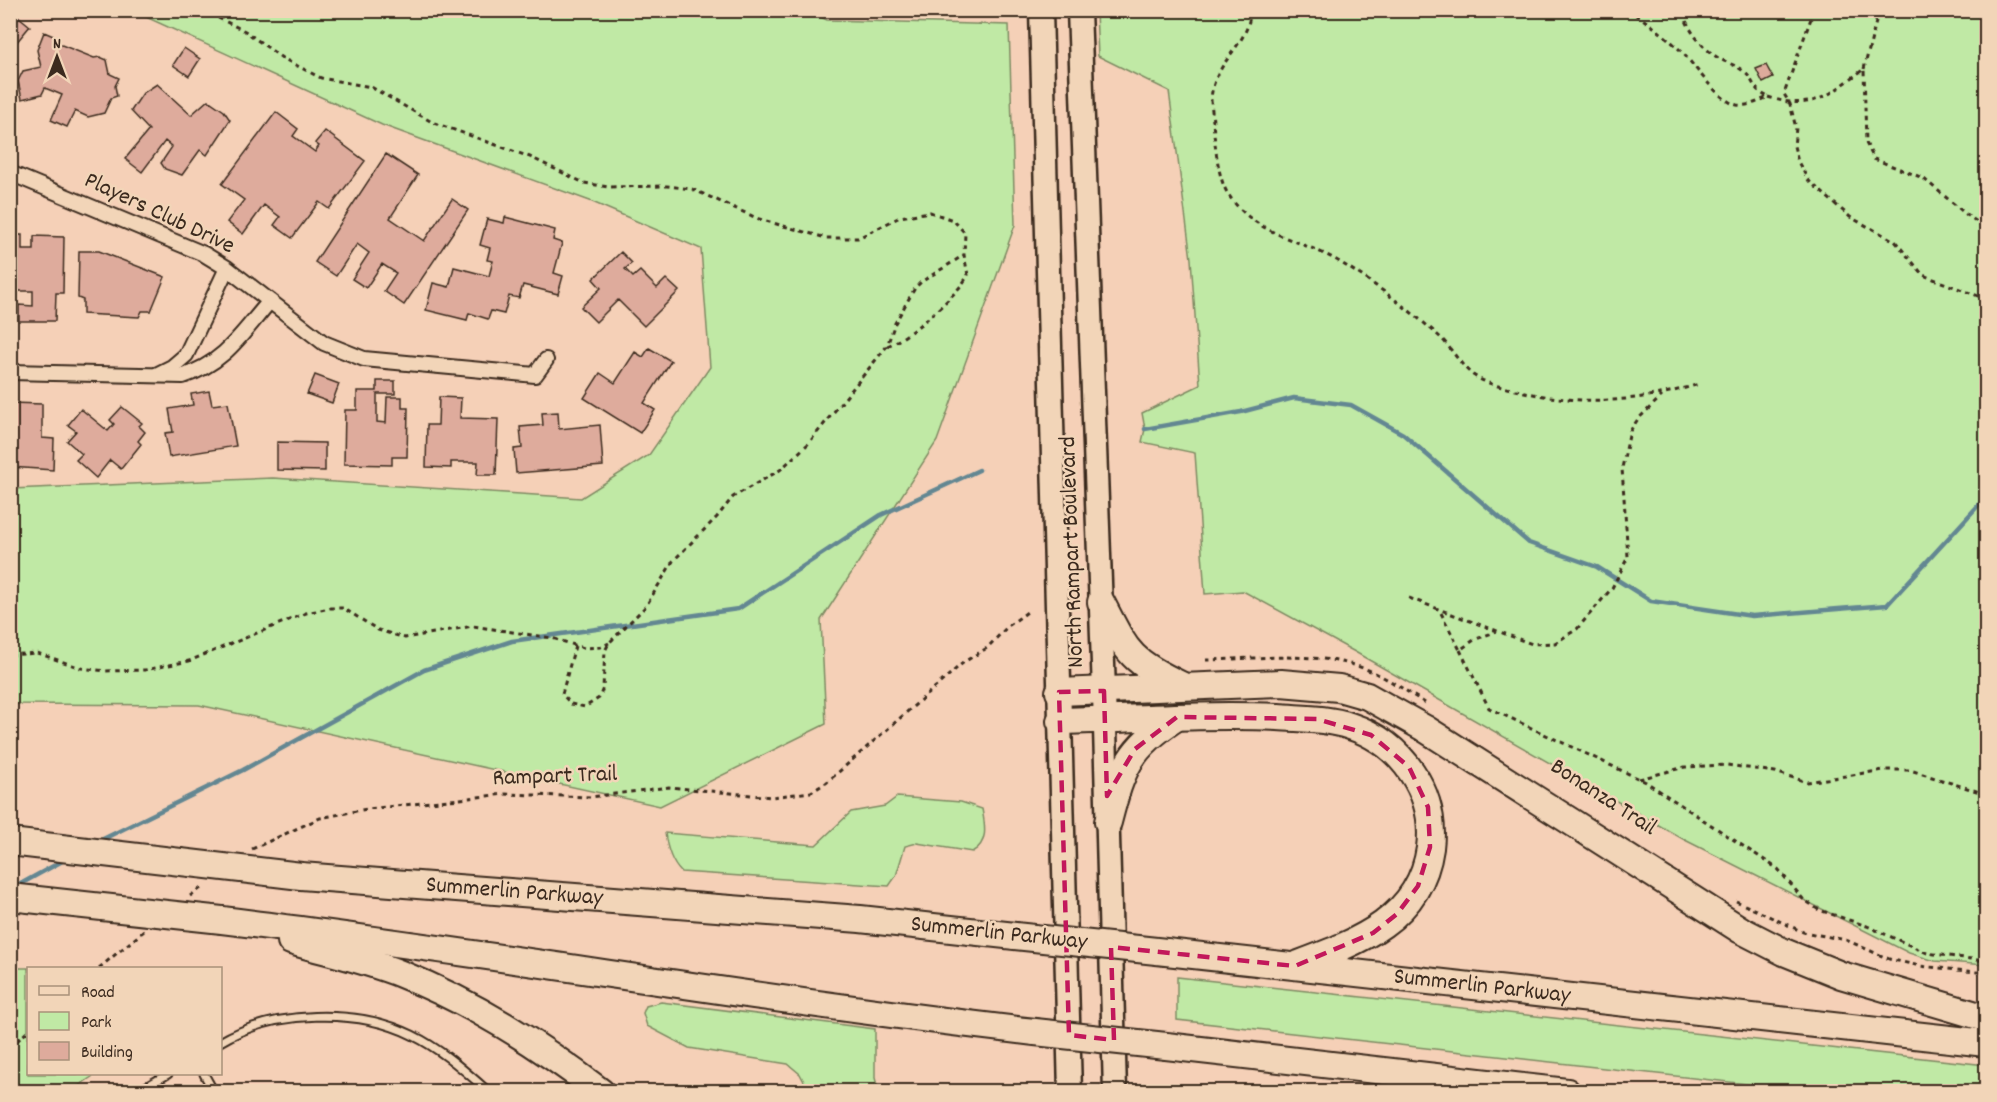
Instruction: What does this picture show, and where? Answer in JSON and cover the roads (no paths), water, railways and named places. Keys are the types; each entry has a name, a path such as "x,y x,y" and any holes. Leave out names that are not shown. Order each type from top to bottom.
{"highway":[{"path":"1101,602 1128,652 1146,668 1184,686"},
{"path":"1059,692 1184,686 1299,684 1339,688 1367,696 1424,728 1741,930 1784,952 1841,975 1986,1018"},
{"path":"1060,721 1247,716 1317,719 1350,726 1371,735 1396,753 1409,767 1424,794 1431,820 1430,847 1425,870 1409,901 1373,933 1295,966"},
{"path":"1108,822 1116,788 1135,749 1177,717"},
{"name":"Summerlin Parkway","path":"10,842 302,876 860,919 1986,1043"},
{"path":"10,897 222,920 462,951 863,1011 1567,1092"},
{"path":"222,920 398,973 439,990 512,1028 601,1092"}],"main road":[{"name":"North Rampart Boulevard","path":"1041,10 1071,1092"},
{"name":"North Rampart Boulevard","path":"1079,10 1105,720 1115,1092"}],"street":[{"name":"Players Club Drive","path":"10,173 204,254 226,268 324,343 364,359 535,375 546,360"},
{"path":"137,377 156,375 172,367 186,355 226,268"},
{"path":"10,372 137,377 183,376 202,370 220,360 270,301"}],"lane":[{"path":"222,1041 268,1022 306,1016 349,1019 411,1034 445,1054 489,1092"},
{"path":"137,1092 166,1075"},
{"path":"205,1075 214,1092"}],"waterway":[{"path":"1145,429 1241,412 1294,398 1351,405 1403,434 1529,543 1597,567 1651,601 1752,616 1887,605 1986,497"},
{"path":"97,842 243,770 424,670 512,641 738,609 881,515 979,470"},
{"path":"15,887 66,859"}]}
